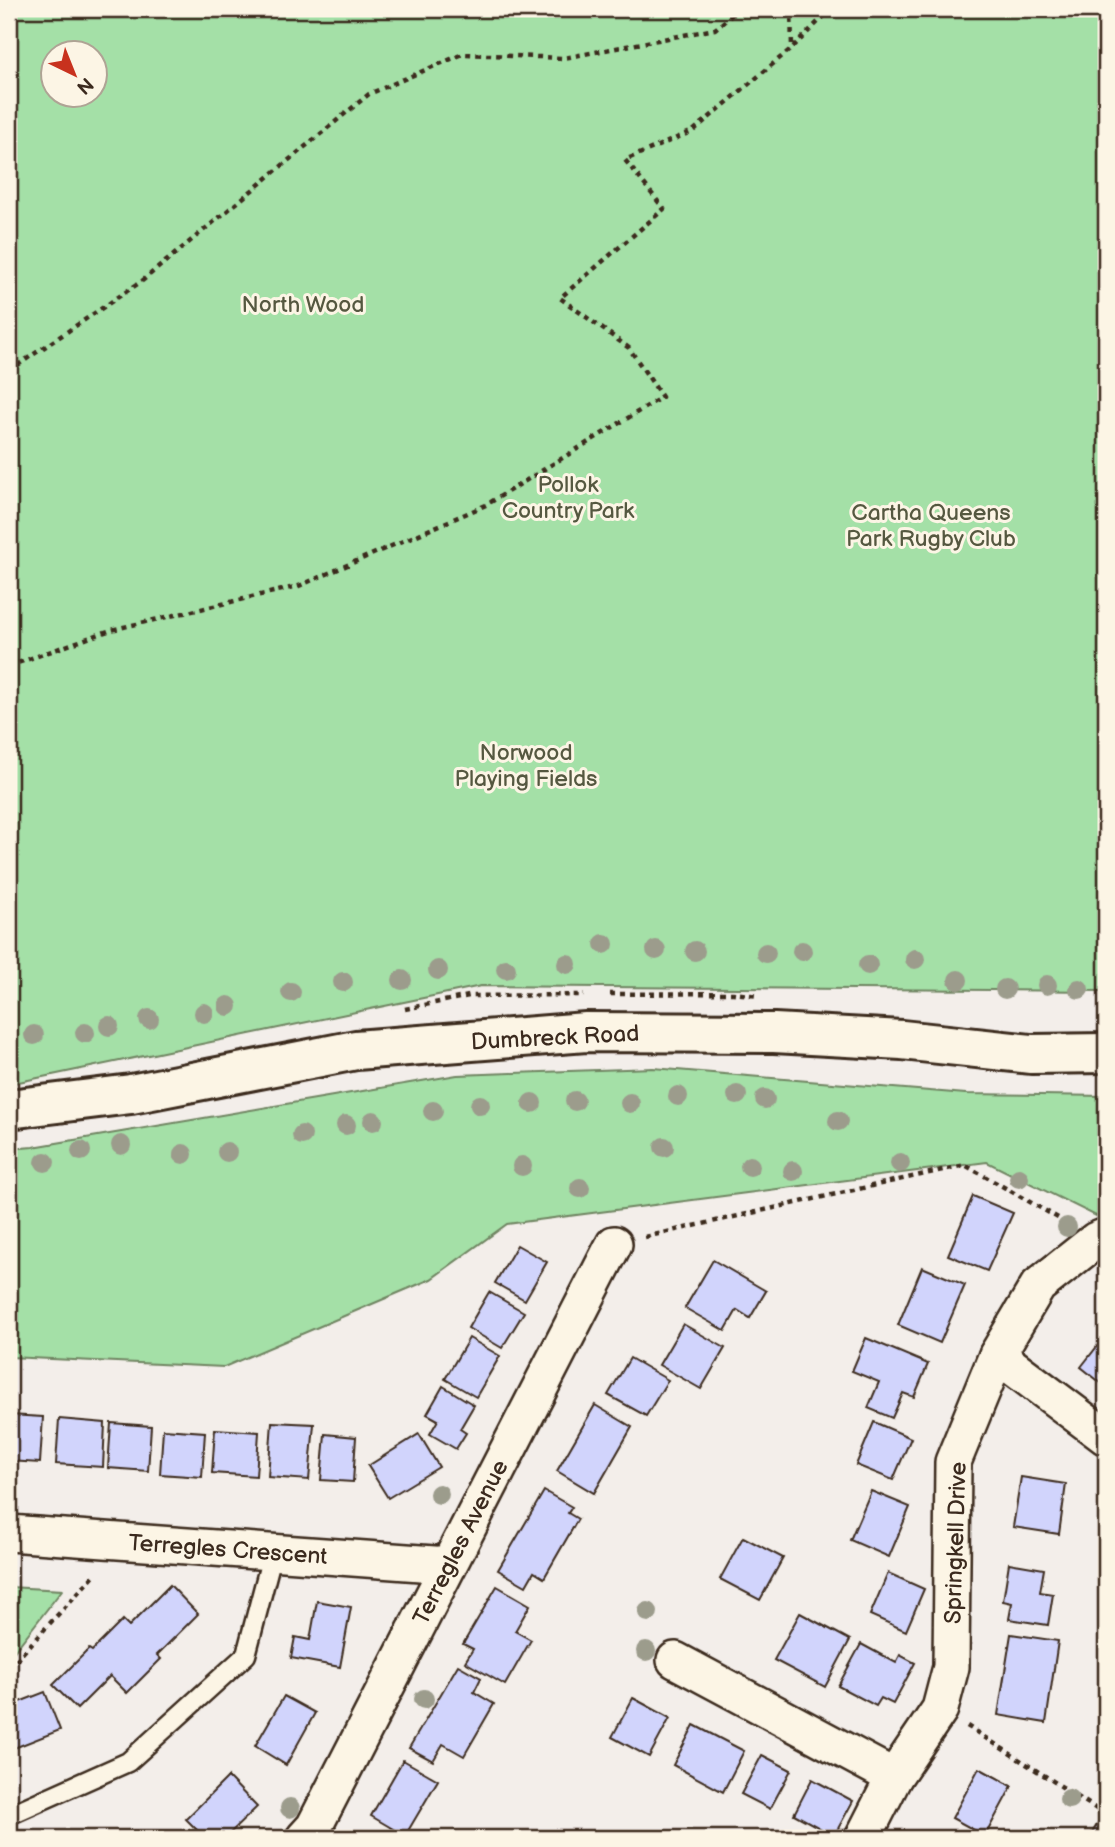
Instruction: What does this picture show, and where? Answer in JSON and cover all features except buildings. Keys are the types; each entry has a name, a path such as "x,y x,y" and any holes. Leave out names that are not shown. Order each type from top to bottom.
{"main road":[{"name":"Dumbreck Road","path":"9,1109 131,1094 356,1050 586,1032 774,1033 902,1040 1031,1054 1106,1053"}],"street":[{"name":"Springkell Drive","path":"863,1838 894,1777 940,1709 951,1667 953,1462 997,1355 1038,1286 1101,1238"},
{"name":"Terregles Avenue","path":"304,1838 314,1827 614,1244"},
{"path":"997,1355 1106,1437"},
{"name":"Terregles Crescent","path":"9,1533 448,1565"},
{"path":"675,1660 894,1777"}],"lane":[{"path":"9,1815 128,1762 246,1655 274,1552"}],"path":[{"path":"9,372 142,281 369,94 463,54 564,58 715,29 739,9"},
{"path":"791,9 792,48"},
{"path":"9,666 111,631 299,586 486,505 662,397 629,348 560,298 664,209 625,160 693,131 792,48 831,9"},
{"path":"614,1244 965,1165 1101,1238"},
{"path":"9,1668 125,1542"},
{"path":"940,1709 1106,1815"}],"green space":[{"name":"Pollok Country Park","path":"9,9 1106,9 1106,991 481,986 9,1084"},
{"path":"653,1068 966,1094 1106,1096 1106,1213 1096,1216 987,1162 507,1224 431,1279 224,1367 9,1357 9,1149 457,1075"},
{"path":"9,1587 62,1590 9,1658"}],"park label":[{"name":"North Wood","path":"303,304"},
{"name":"Cartha Queens Park Rugby Club","path":"931,525"},
{"name":"Norwood Playing Fields","path":"526,765"}]}
